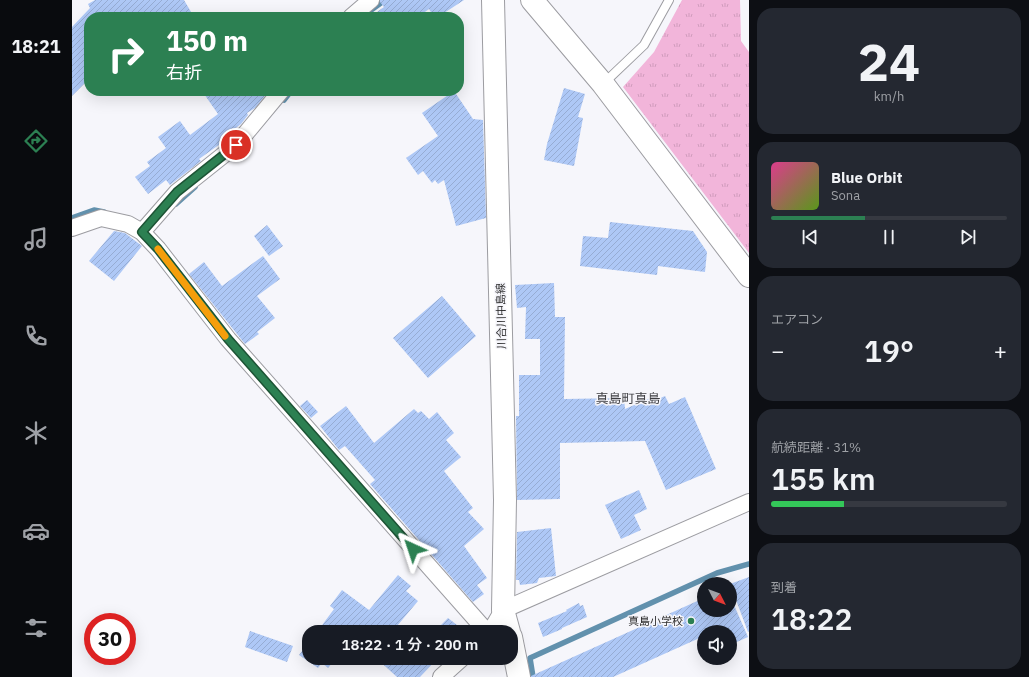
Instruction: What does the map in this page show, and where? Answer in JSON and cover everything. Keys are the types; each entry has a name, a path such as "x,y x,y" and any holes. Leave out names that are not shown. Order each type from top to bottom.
{"main road":[{"name":"川合川中島線","path":"493,0 506,500 503,610 508,625"},
{"path":"532,0 604,84 749,276"},
{"path":"517,665 519,677"}],"street":[{"path":"357,12 371,0"},
{"path":"142,232 177,192 236,145 277,96"},
{"path":"72,228 102,218 128,224 142,232 158,249 228,339 483,625"},
{"path":"493,625 503,610 749,502"},
{"path":"441,677 454,665"}],"lane":[{"path":"604,84 644,45 670,0"}],"green space":[{"path":"682,0 740,0 741,41 749,52 749,253 623,87 654,52"}],"building":[{"path":"95,0 184,0 191,12 86,12 90,8 88,4"},
{"path":"380,0 464,0 446,12 431,12 429,9 425,12 377,12 384,7"},
{"path":"84,14 84,84 72,96 72,27"},
{"path":"564,88 585,94 578,117 583,118 574,166 544,160 547,144"},
{"path":"205,96 265,96 255,108 247,113 248,115 241,124 228,134 230,137 199,159 201,161 170,185 166,180 148,194 135,177 150,166 147,162 166,148 158,137 180,121 190,135 218,114"},
{"path":"447,96 457,96 473,119 483,120 486,218 456,226 444,180 438,184 435,180 432,183 423,171 418,175 406,158 438,136 422,113"},
{"path":"610,222 693,231 707,252 705,272 658,266 657,275 580,266 583,236 608,238"},
{"path":"267,225 283,246 269,256 254,236"},
{"path":"114,231 125,233 142,246 114,281 89,261"},
{"path":"263,256 280,279 257,296 275,318 257,332 259,334 245,344 189,274 204,262 222,286"},
{"path":"554,283 555,317 565,317 564,399 624,398 625,409 657,395 658,399 665,396 669,404 685,397 716,469 666,490 645,441 560,443 560,499 517,500 516,416 519,416 519,375 540,375 540,339 525,339 526,307 517,308 515,285"},
{"path":"442,296 476,336 428,378 393,338"},
{"path":"307,400 318,412 311,418 300,406"},
{"path":"346,406 374,443 414,409 418,413 421,411 429,419 437,412 454,433 446,440 461,457 444,471 473,508 468,512 484,529 464,546 487,578 477,585 484,594 473,602 370,484 375,480 345,446 339,450 320,426"},
{"path":"639,490 647,509 634,515 641,530 621,539 605,505"},
{"path":"551,528 556,576 539,578 537,583 520,585 519,580 516,580 517,532"},
{"path":"398,575 411,586 406,591 418,601 398,625 322,625 334,609 330,606 342,590 369,610"},
{"path":"749,577 748,632 737,603 737,581"},
{"path":"697,601 697,617 737,617 737,612 748,637 737,642 737,625 697,625 697,639 613,677 531,676"},
{"path":"579,603 580,606 583,605 587,617 543,637 538,623 567,611 566,610"},
{"path":"448,618 457,625 441,625"},
{"path":"250,631 293,646 287,662 245,647"},
{"path":"314,665 320,665 318,668"},
{"path":"384,665 431,665 420,677 397,677"}],"waterway":[{"path":"368,12 385,0"},
{"path":"284,100 287,96"},
{"path":"176,204 195,187"},
{"path":"72,218 94,210 104,212"},
{"path":"533,677 530,658 717,573 749,564"}],"slow traffic":[{"path":"158,249 225,336"}],"place":[{"name":"真島小学校","path":"691,621"}],"district":[{"name":"真島町真島","path":"628,398"}],"route":[{"path":"236,145 177,192 142,232 158,249 228,339 413,549"}]}
